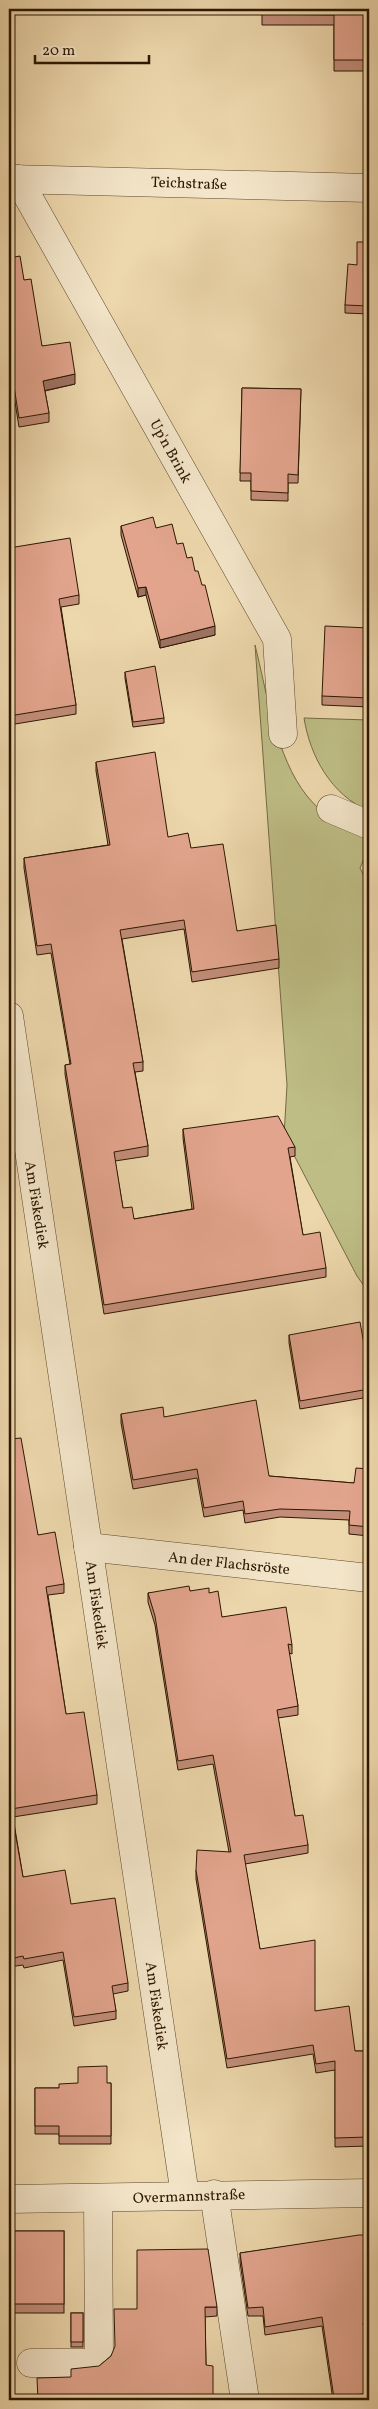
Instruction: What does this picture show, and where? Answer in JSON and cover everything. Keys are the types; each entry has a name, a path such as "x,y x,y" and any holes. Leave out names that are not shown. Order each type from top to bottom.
{"street":[{"name":"Teichstraße","path":"13,179 369,188"},
{"name":"Up'n Brink","path":"13,179 276,639 283,734"},
{"path":"332,809 369,825"},
{"name":"Am Fiskediek","path":"9,1016 185,2194"},
{"name":"An der Flachsröste","path":"88,1547 369,1578"},
{"name":"Overmannstraße","path":"9,2199 98,2198 185,2194 369,2193"},
{"path":"214,2194 245,2400"},
{"path":"31,2363 87,2363 95,2361 99,2356 98,2198"}],"shaded area":[{"path":"255,645 280,744 296,780 320,810 343,827 369,840 369,847 360,868 369,886 369,1293 357,1276 284,1136 287,1085"},
{"path":"304,718 369,720 369,811 344,795 324,773 311,746"}],"building":[{"path":"262,9 369,9 369,60 334,60 334,15 262,14"},
{"path":"357,242 369,242 369,306 345,305 348,264 357,265"},
{"path":"20,256 24,280 31,279 42,346 70,342 75,374 43,381 49,413 19,418 9,355 9,258"},
{"path":"242,388 301,389 298,475 288,474 288,493 251,491 251,473 240,473"},
{"path":"153,517 156,528 172,524 177,544 183,543 187,558 192,557 195,571 198,571 202,585 205,585 215,626 160,640 146,587 138,588 121,526"},
{"path":"70,538 79,595 59,599 76,705 9,716 9,548"},
{"path":"325,626 369,628 369,698 322,696"},
{"path":"155,666 164,718 133,722 125,672"},
{"path":"155,752 168,837 188,833 191,848 223,844 237,931 276,925 279,959 192,972 184,920 120,930 143,1062 133,1063 148,1146 114,1152 123,1208 132,1207 134,1219 194,1209 183,1129 278,1116 295,1147 288,1148 303,1235 320,1232 326,1268 104,1305 65,1065 71,1064 51,944 37,946 24,858 110,845 96,762"},
{"path":"360,1322 369,1372 369,1389 300,1401 289,1335"},
{"path":"256,1400 269,1476 354,1483 356,1468 369,1469 369,1527 349,1525 350,1511 280,1509 245,1514 243,1501 204,1508 197,1469 133,1480 121,1414 163,1407 164,1417"},
{"path":"9,1430 10,1439 21,1438 38,1535 55,1532 64,1584 46,1587 66,1714 84,1712 97,1795 11,1809 23,1877 65,1870 71,1904 115,1898 128,1983 112,1986 116,2011 74,2017 63,1952 24,1959 23,1956 9,1959"},
{"path":"189,1586 190,1591 209,1588 209,1593 218,1591 222,1617 286,1607 292,1645 288,1644 298,1706 277,1710 295,1816 303,1815 308,1845 244,1855 260,1949 315,1940 315,2011 349,2006 355,2051 369,2051 369,2137 335,2138 335,2061 316,2064 313,2045 227,2059 196,1870 197,1850 231,1852 213,1755 178,1761 155,1616 148,1593"},
{"path":"367,1626 369,1627 369,1657"},
{"path":"107,2066 107,2083 111,2083 111,2136 59,2136 59,2126 35,2126 35,2088 59,2088 59,2084 78,2083 78,2067"},
{"path":"9,2231 64,2231 64,2304 9,2304"},
{"path":"369,2235 369,2323 363,2323 369,2360 369,2393 334,2398 322,2317 265,2327 263,2307 248,2308 240,2253"},
{"path":"208,2249 217,2307 205,2307 206,2365 213,2366 213,2400 38,2400 37,2378 71,2377 71,2369 99,2366 111,2356 115,2346 114,2309 137,2309 137,2250"},
{"path":"71,2313 83,2313 83,2342 71,2342"}]}
